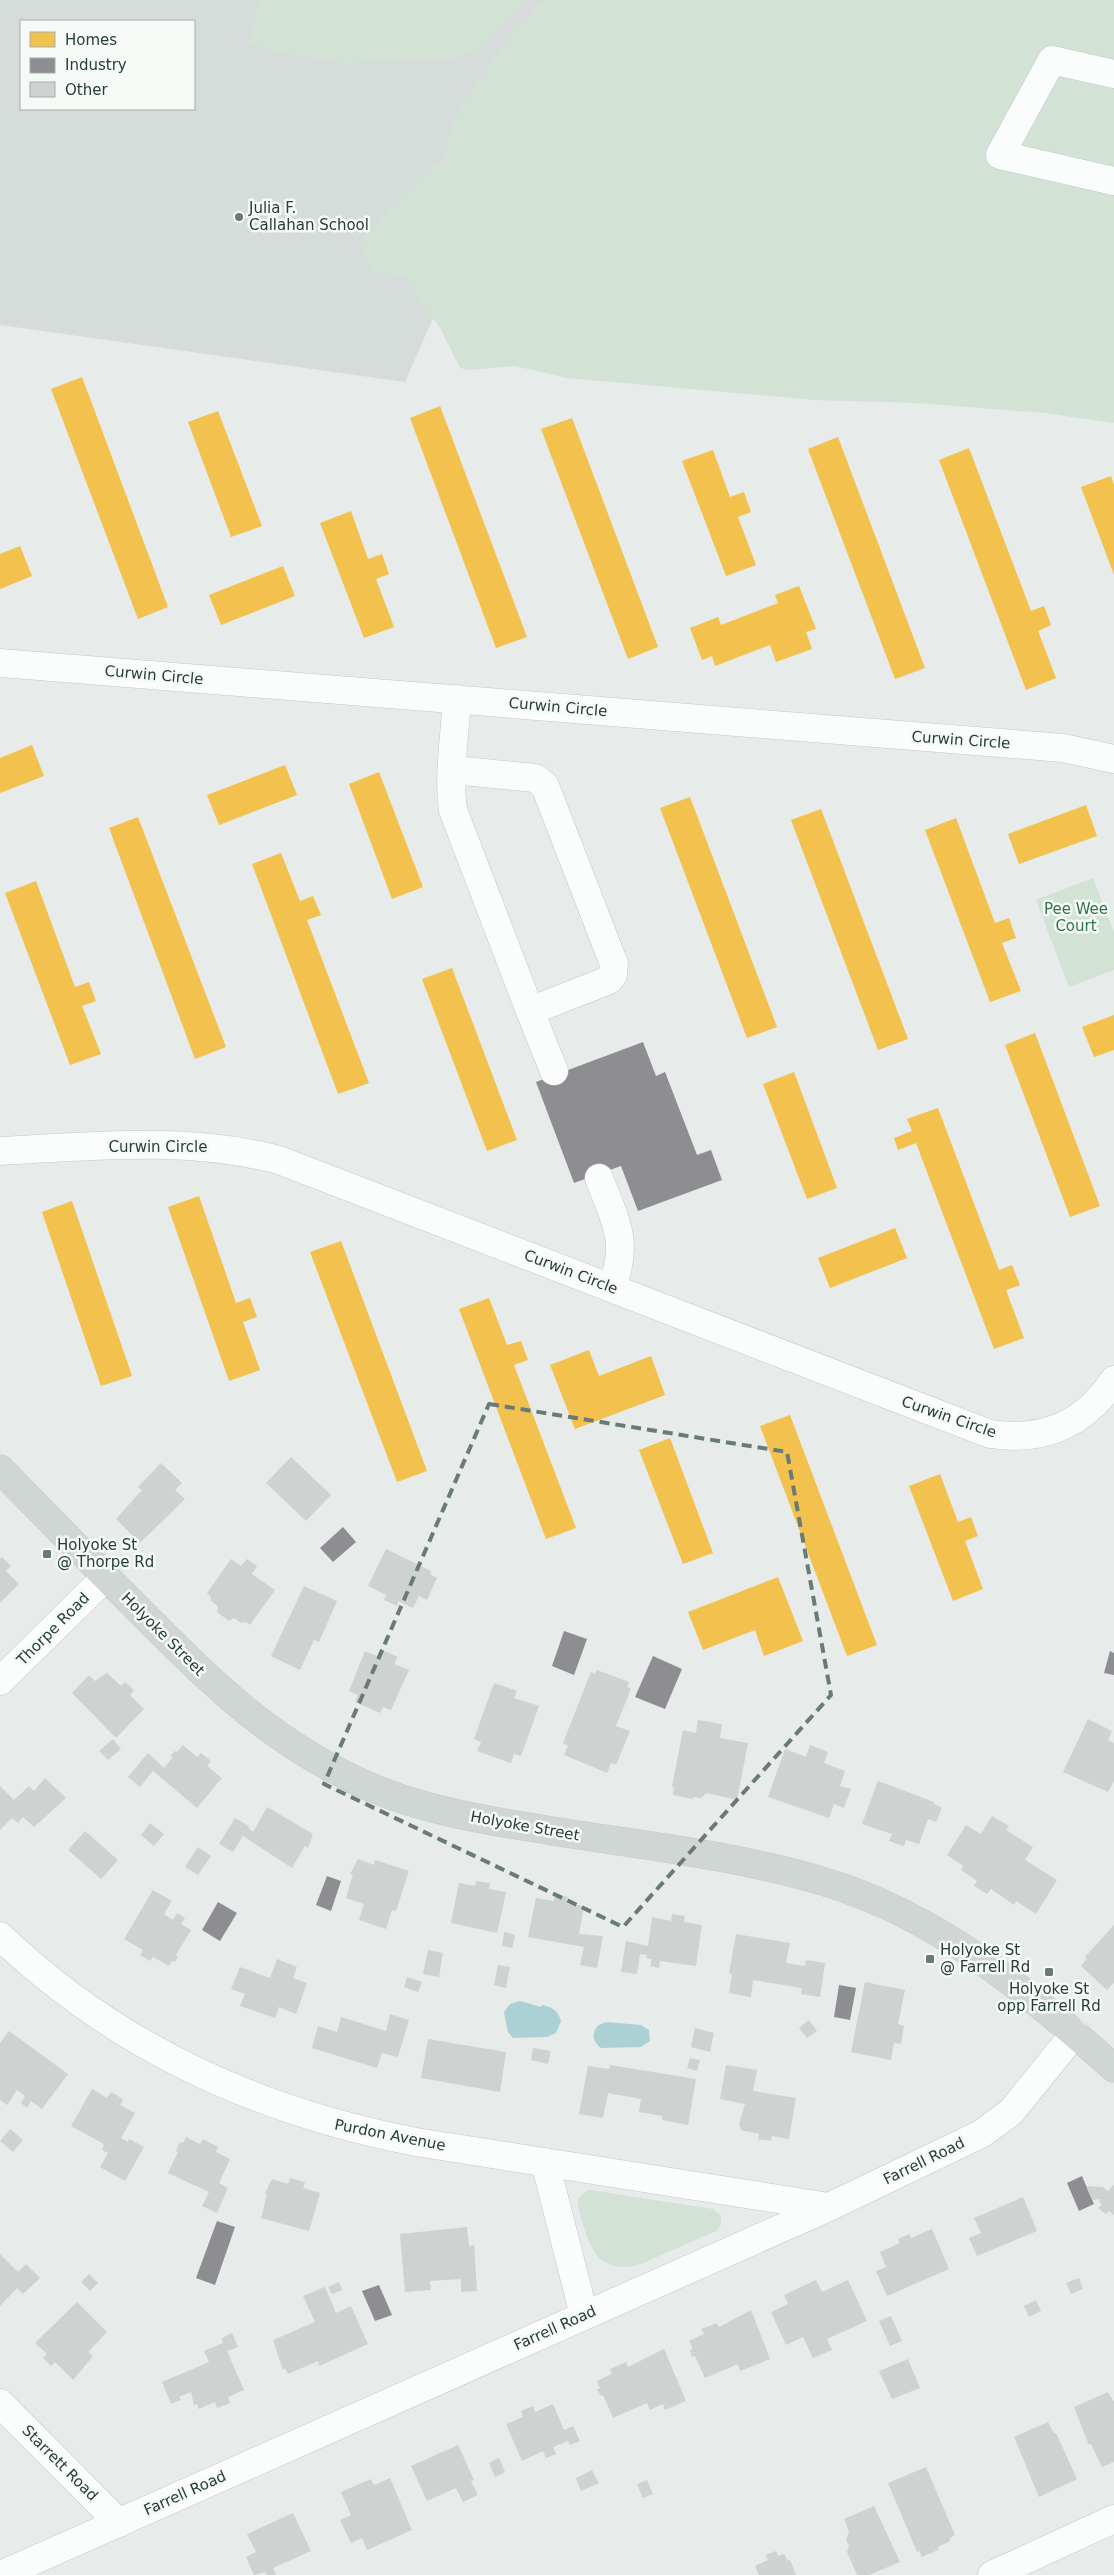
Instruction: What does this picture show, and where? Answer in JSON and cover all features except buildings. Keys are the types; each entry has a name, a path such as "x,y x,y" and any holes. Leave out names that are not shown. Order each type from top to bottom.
{"main road":[{"name":"Holyoke Street","path":"0,1469 202,1673 246,1713 295,1748 347,1776 402,1799 460,1815 762,1867 825,1882 852,1891 909,1915 963,1946 1023,1989 1114,2068"}],"street":[{"path":"1114,74 1052,60 1000,155 1114,181"},
{"name":"Curwin Circle","path":"0,662 1063,748 1114,759"},
{"path":"457,699 453,810 554,1071"},
{"path":"453,770 532,778 543,783 614,964 613,975 606,982 530,1011"},
{"name":"Curwin Circle","path":"0,1151 163,1144 202,1146 260,1155 315,1172 990,1434 1022,1437 1054,1430 1068,1424 1094,1406 1114,1380"},
{"path":"599,1178 621,1235 621,1259 612,1288"},
{"name":"Thorpe Road","path":"0,1682 106,1577"},
{"name":"Purdon Avenue","path":"0,1936 49,1979 122,2032 169,2059 243,2093 285,2109 372,2134 829,2207"},
{"name":"Farrell Road","path":"1,2575 829,2207 981,2134 1000,2122 1016,2106 1075,2034"},
{"path":"545,2162 584,2316"},
{"name":"Starrett Road","path":"0,2403 119,2523"},
{"path":"992,2575 1114,2519"}],"highlighted area":[{"path":"489,1404 787,1452 831,1695 623,1927 324,1784"}],"shaded area":[{"name":"Julia F. Callahan School","path":"0,0 572,0 405,382 0,325"}],"green space":[{"path":"260,0 524,0 479,47 471,53 457,58 346,63 301,57 248,43"},
{"path":"547,0 1114,0 1114,423 1045,413 917,403 814,400 567,378 515,366 468,370 460,368 440,328 419,300 406,278 371,270 360,240 428,169 442,162 456,118 466,98 509,38 531,17 538,5"},
{"name":"Pee Wee Court","path":"1093,878 1114,932 1114,970 1069,987 1036,900"},
{"path":"590,2190 713,2209 721,2215 721,2225 716,2231 641,2264 618,2267 602,2260 586,2235 578,2200 582,2194"}],"water":[{"path":"520,2001 552,2008 558,2014 561,2021 556,2033 547,2037 513,2038 508,2032 504,2012 510,2004"},
{"path":"606,2022 641,2025 649,2030 650,2041 641,2047 601,2048 595,2041 594,2033 598,2026"}],"place":[{"name":"Julia F. Callahan School","path":"239,217"},
{"name":"Holyoke St @ Thorpe Rd","path":"47,1554"},
{"name":"Holyoke St @ Farrell Rd","path":"930,1959"},
{"name":"Holyoke St opp Farrell Rd","path":"1049,1972"}]}
